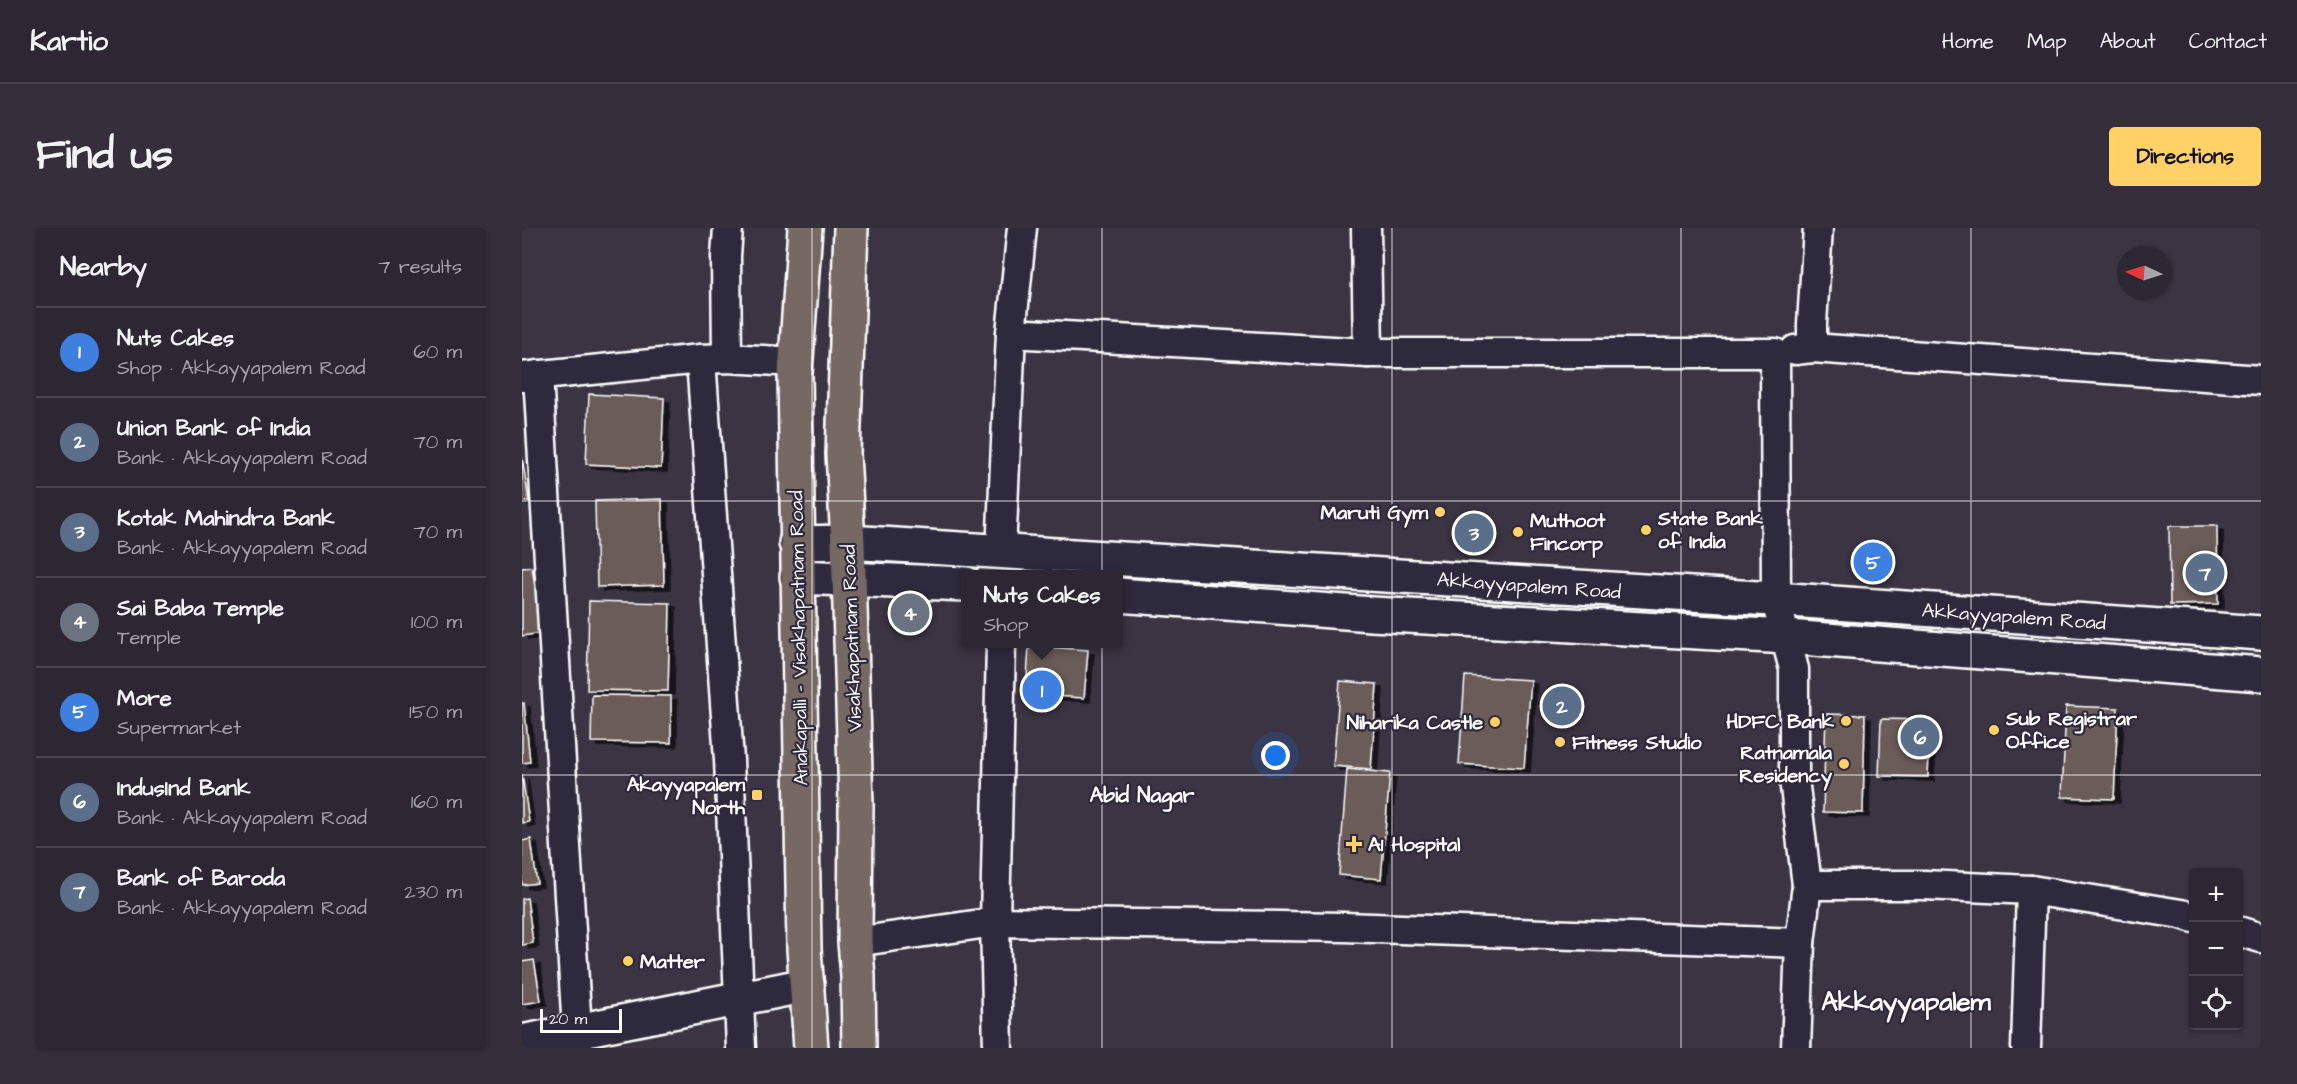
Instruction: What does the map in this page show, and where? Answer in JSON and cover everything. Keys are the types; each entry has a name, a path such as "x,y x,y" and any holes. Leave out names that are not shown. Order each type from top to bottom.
{"main road":[{"name":"Anakapalli - Visakhapatnam Road","path":"805,228 796,362 796,543 810,1048"},
{"name":"Visakhapatnam Road","path":"851,228 843,454 856,804 855,942 859,1048"},
{"name":"Akkayyapalem Road","path":"796,543 848,542 1817,602 2261,633"},
{"path":"797,577 961,584"},
{"path":"1123,595 1372,614 1788,637 2261,674"},
{"path":"522,1042 577,1040 738,999 807,986"}],"street":[{"path":"728,228 714,359 741,1048"},
{"path":"1001,552 1011,333 1022,228"},
{"path":"1366,228 1368,353"},
{"path":"1812,348 1818,228"},
{"path":"1011,333 1368,353 1775,353 1812,348 2261,380"},
{"path":"1775,353 1776,601 1788,637 1794,669 1794,779 1808,885 1800,943 1796,1048"},
{"path":"577,1040 530,376 714,359 796,362"},
{"path":"998,1048 995,922 1001,648"},
{"path":"1808,885 1924,885 2031,890 2189,917"},
{"path":"2026,1048 2031,890"},
{"path":"855,942 995,922 1355,927 1800,943"},
{"path":"2243,933 2261,938"}],"building":[{"path":"589,394 664,398 661,468 586,464"},
{"path":"522,457 529,501 522,502"},
{"path":"662,499 664,585 597,587 595,501"},
{"path":"2169,526 2217,526 2218,604 2170,605"},
{"path":"532,567 542,633 522,636 522,568"},
{"path":"589,601 670,603 668,691 587,690"},
{"path":"1029,648 1088,650 1084,698 1026,694"},
{"name":"Niharika Castle","path":"1465,676 1531,680 1524,768 1459,764"},
{"path":"1340,681 1377,684 1371,769 1333,766"},
{"path":"592,695 671,696 671,743 591,742"},
{"path":"522,703 524,703 530,762 522,763"},
{"path":"2066,706 2118,708 2114,799 2062,797"},
{"name":"Ratnamala Residency","path":"1826,714 1865,715 1863,813 1823,812"},
{"path":"1881,719 1930,720 1928,777 1879,776"},
{"path":"1347,769 1390,773 1381,879 1339,875"},
{"path":"522,774 529,822 522,823"},
{"path":"531,839 537,883 522,885 522,841"},
{"path":"527,898 533,943 522,945 522,899"},
{"path":"534,960 541,1001 522,1004 522,962"}],"place":[{"name":"Maruti Gym","path":"1440,512"},
{"name":"State Bank of India","path":"1646,530"},
{"name":"Muthoot Fincorp","path":"1518,532"},
{"name":"Kotak Mahindra Bank","path":"1474,533"},
{"name":"More","path":"1873,562"},
{"name":"Bank of Baroda","path":"2205,573"},
{"name":"Sai Baba Temple","path":"910,613"},
{"name":"Nuts Cakes","path":"1042,690"},
{"name":"Union Bank of India","path":"1562,706"},
{"name":"HDFC Bank","path":"1846,721"},
{"name":"Niharika Castle","path":"1495,722"},
{"name":"Sub Registrar Office","path":"1994,730"},
{"name":"IndusInd Bank","path":"1920,737"},
{"name":"Fitness Studio","path":"1560,742"},
{"name":"Ratnamala Residency","path":"1844,764"},
{"name":"Akayyapalem North","path":"757,795"},
{"name":"A1 Hospital","path":"1354,844"},
{"name":"Matter","path":"628,961"}],"district":[{"name":"Abid Nagar","path":"1142,795"},
{"name":"Akkayyapalem","path":"1906,1001"}]}
